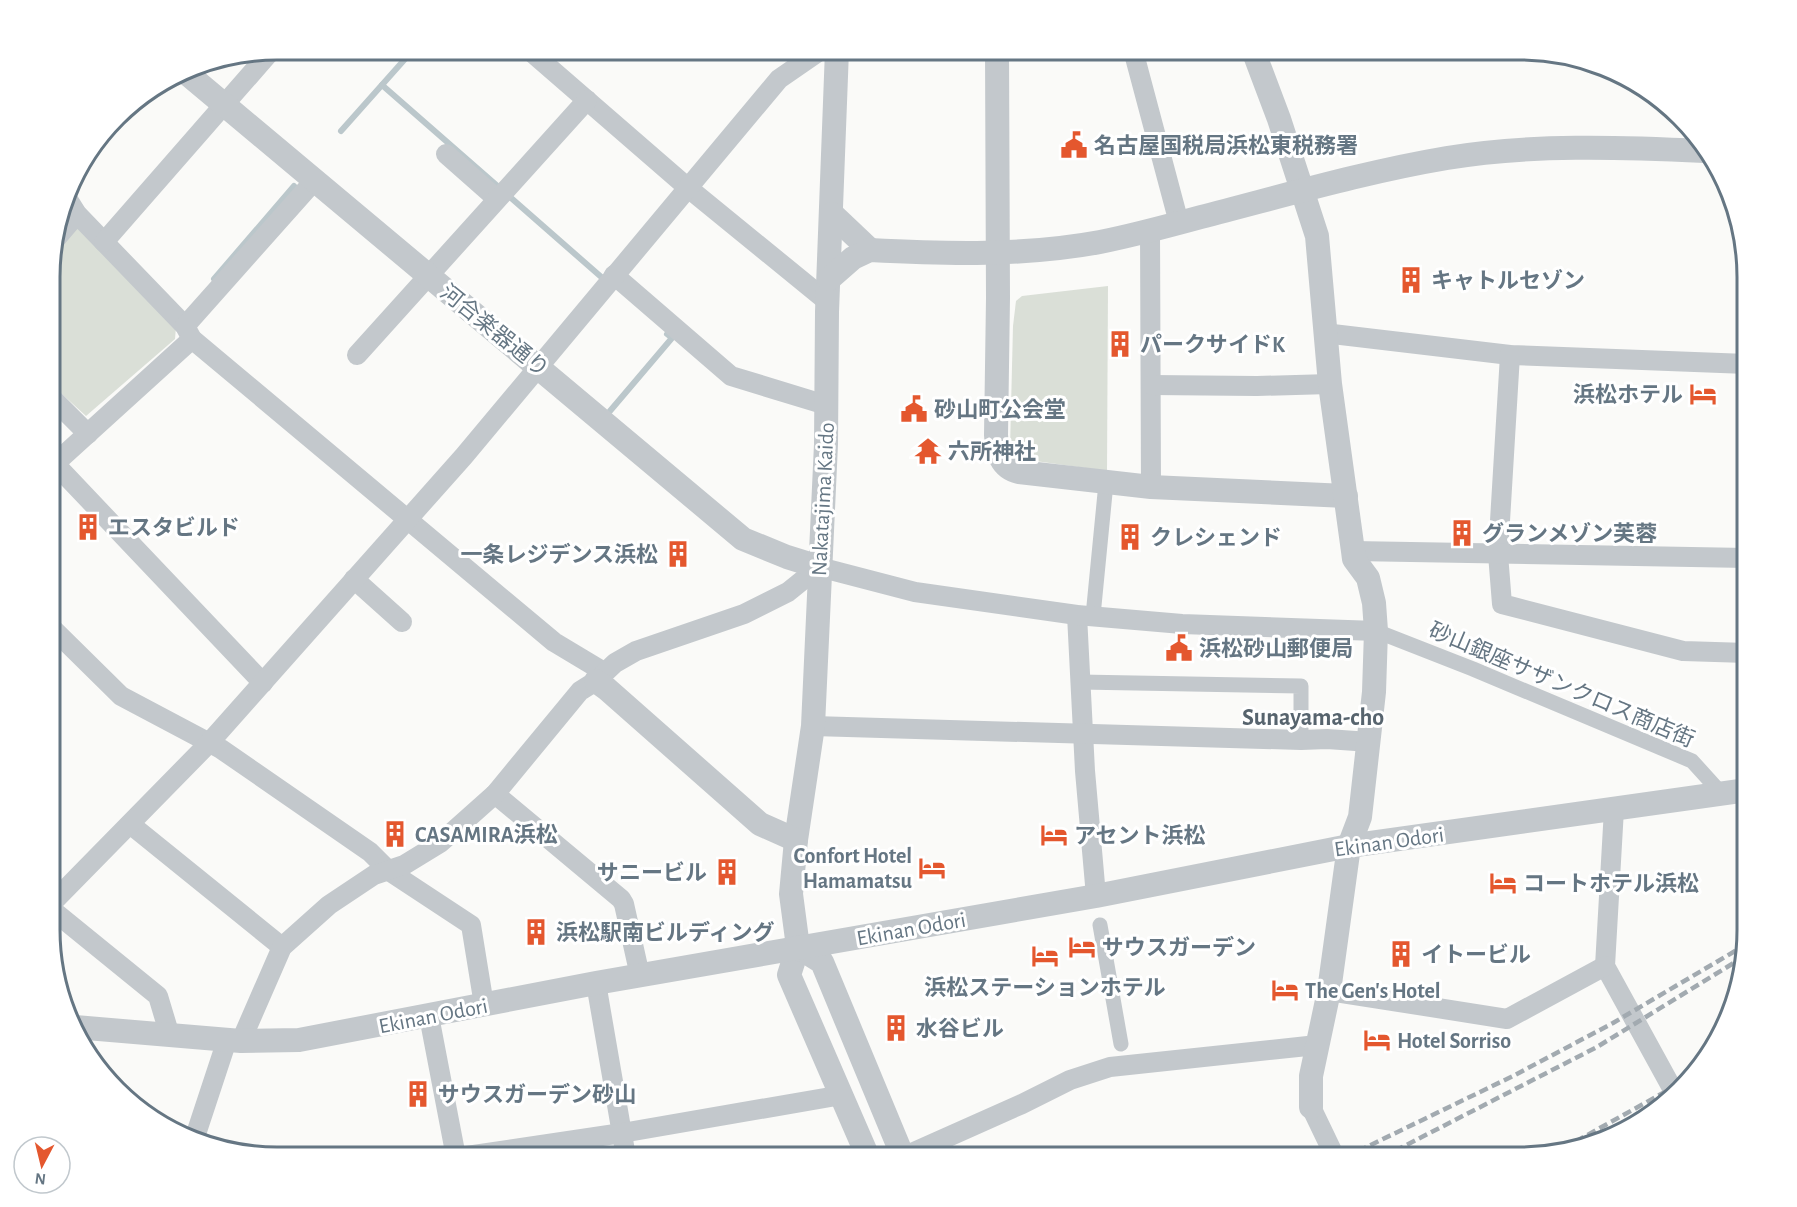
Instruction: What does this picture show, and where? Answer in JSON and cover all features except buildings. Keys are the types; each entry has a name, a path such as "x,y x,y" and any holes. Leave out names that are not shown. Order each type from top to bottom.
{"street":[{"path":"104,242 263,60"},
{"path":"547,60 586,100 687,187 829,290 853,258 870,250 998,254 1065,248 1150,231 1303,190 1424,162 1479,153 1574,149 1696,151"},
{"path":"60,898 209,743 263,683 539,367 779,79 807,60"},
{"name":"Nakatajima Kaido","path":"798,947 791,894 796,840 813,726 837,60"},
{"path":"997,60 996,447 1001,460 1010,470 1019,472 1106,483 1346,496"},
{"path":"1136,60 1179,223"},
{"path":"1257,60 1317,236 1324,333 1354,559 1368,578 1374,603 1376,631 1370,742 1360,816 1349,846 1329,991 1311,1076 1311,1107 1330,1147"},
{"name":"河合楽器通り","path":"192,78 743,539 819,567"},
{"path":"357,355 586,100"},
{"path":"446,154 502,194"},
{"path":"60,459 88,434 188,333 315,181"},
{"path":"73,207 188,333 554,642 600,676 760,824 796,840"},
{"path":"832,214 870,250"},
{"path":"1150,231 1151,487"},
{"path":"610,280 731,376 826,405"},
{"path":"1324,333 1510,355 1737,364"},
{"path":"1510,355 1498,554 1502,604 1683,651 1737,653"},
{"path":"1152,385 1330,384"},
{"path":"60,406 88,434"},
{"path":"60,472 263,683"},
{"path":"1096,896 1080,682 1085,616 1106,483"},
{"path":"1353,551 1737,558"},
{"path":"198,1131 234,1040 282,947 329,905 374,875 404,865 440,843 495,794 580,691 615,663 636,651 744,614 788,592 819,567 915,592 1085,616 1182,624 1376,631"},
{"path":"354,579 402,621"},
{"name":"砂山銀座サザンクロス商店街","path":"1376,631 1692,761 1721,793"},
{"path":"60,636 122,696 230,755 370,852 389,870 471,925 484,1005"},
{"path":"1080,682 1301,687 1301,740"},
{"path":"813,726 1370,742"},
{"name":"Ekinan Odori","path":"83,1028 234,1040 299,1040 596,983 1096,896 1349,846 1737,791"},
{"path":"495,794 621,899 640,976"},
{"path":"1614,809 1605,966 1671,1085"},
{"path":"130,824 282,947"},
{"path":"60,914 158,996 170,1036"},
{"path":"1100,925 1121,1044"},
{"path":"864,1147 789,975 798,947 822,962 899,1147"},
{"path":"1329,991 1506,1019 1605,966"},
{"path":"596,983 624,1147"},
{"path":"429,1016 456,1147"},
{"path":"925,1147 1070,1080 1110,1067 1317,1045"},
{"path":"526,1147 842,1095"}],"shaded area":[{"path":"78,226 176,327 175,339 86,416 60,392 60,263 63,242"},
{"path":"1108,286 1107,471 1021,459 1010,448 1013,326 1016,301 1022,296"}],"waterway":[{"path":"341,131 404,60"},
{"path":"382,85 607,282"},
{"path":"214,279 294,186"},
{"path":"610,411 672,338 667,334"}],"railway":[{"path":"1367,1147 1513,1076 1613,1023 1736,950"},
{"path":"1402,1147 1597,1047 1734,963"},
{"path":"1584,1137 1663,1093"}],"place":[{"name":"名古屋国税局浜松東税務署","path":"1074,145"},
{"name":"キャトルセゾン","path":"1411,280"},
{"name":"パークサイドK","path":"1120,344"},
{"name":"浜松ホテル","path":"1703,394"},
{"name":"砂山町公会堂","path":"914,409"},
{"name":"六所神社","path":"928,451"},
{"name":"エスタビルド","path":"88,527"},
{"name":"グランメゾン芙蓉","path":"1462,533"},
{"name":"クレシェンド","path":"1130,537"},
{"name":"一条レジデンス浜松","path":"678,554"},
{"name":"浜松砂山郵便局","path":"1179,648"},
{"name":"CASAMIRA浜松","path":"395,834"},
{"name":"アセント浜松","path":"1054,835"},
{"name":"Confort Hotel Hamamatsu","path":"932,868"},
{"name":"サニービル","path":"727,872"},
{"name":"コートホテル浜松","path":"1503,883"},
{"name":"浜松駅南ビルディング","path":"536,932"},
{"name":"サウスガーデン","path":"1082,947"},
{"name":"イトービル","path":"1401,954"},
{"name":"浜松ステーションホテル","path":"1045,956"},
{"name":"The Gen's Hotel","path":"1285,990"},
{"name":"水谷ビル","path":"896,1028"},
{"name":"Hotel Sorriso","path":"1377,1040"},
{"name":"サウスガーデン砂山","path":"418,1094"}],"district":[{"name":"Sunayama-cho","path":"1313,717"}]}
